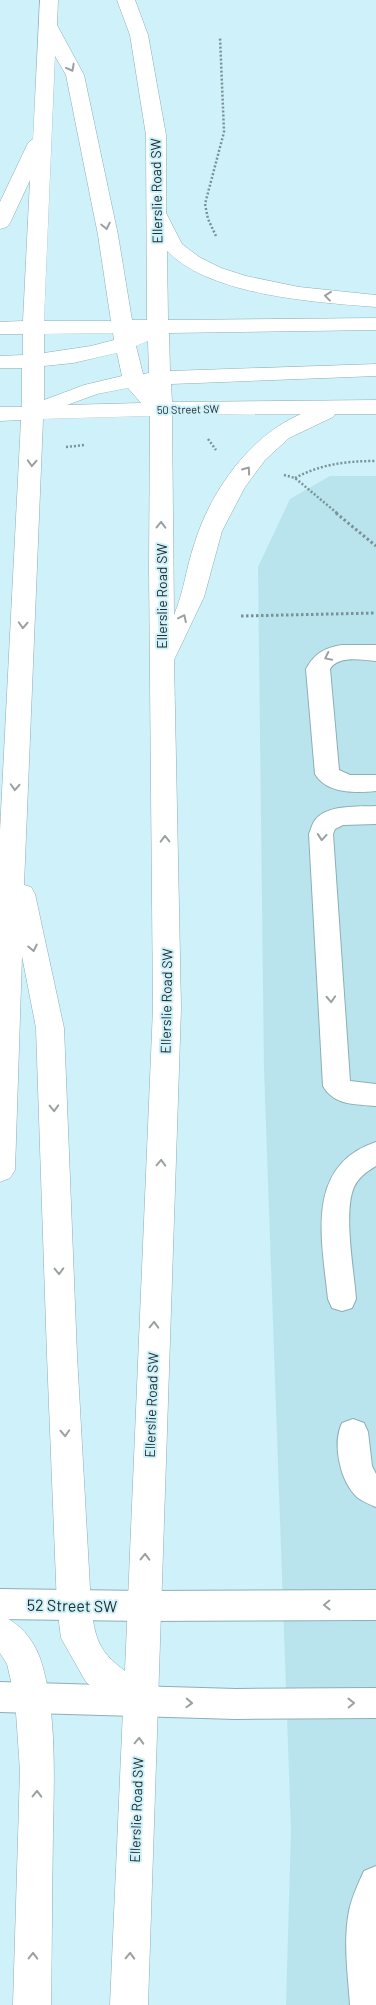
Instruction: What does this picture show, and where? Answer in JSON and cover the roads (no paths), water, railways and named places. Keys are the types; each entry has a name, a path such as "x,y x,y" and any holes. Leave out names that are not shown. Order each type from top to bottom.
{"main road":[{"path":"0,1170 12,849 32,414 32,362 49,0"},
{"name":"Ellerslie Road SW","path":"126,0 139,36 156,135 161,379 162,661 167,1008 128,2005"},
{"path":"48,25 75,75 108,235 124,335 134,381 143,393 161,409"},
{"path":"0,223 44,130"},
{"path":"157,212 174,247 186,258 223,277 283,290 376,301"},
{"path":"0,328 34,328 124,335 150,333 159,326 376,324"},
{"path":"0,362 32,362 80,354 124,335"},
{"path":"32,414 48,404 84,391 106,385 134,381 376,370"},
{"path":"162,661 190,603 205,546 216,518 228,496 251,465 282,433 305,420 337,407"},
{"name":"50 Street SW","path":"0,414 161,409 376,407"},
{"path":"12,849 50,1028 62,1355 74,1606 78,1638 98,1670 140,1702"},
{"path":"0,1630 12,1642 23,1658 16,1697 37,1770 32,2005"}],"lane":[{"path":"376,653 333,654 320,662 318,670 327,774 333,780 342,782 376,783"},
{"path":"376,815 338,817 325,824 321,834 337,1086 347,1093 376,1095"},
{"path":"342,1299 335,1216 336,1195 344,1176 355,1165 376,1153"},
{"path":"353,1432 357,1472 363,1482 376,1493"},
{"name":"52 Street SW","path":"0,1604 74,1606 376,1605"},
{"path":"16,1697 236,1704 376,1703"},
{"path":"368,2005 366,1917 374,1894"}]}
